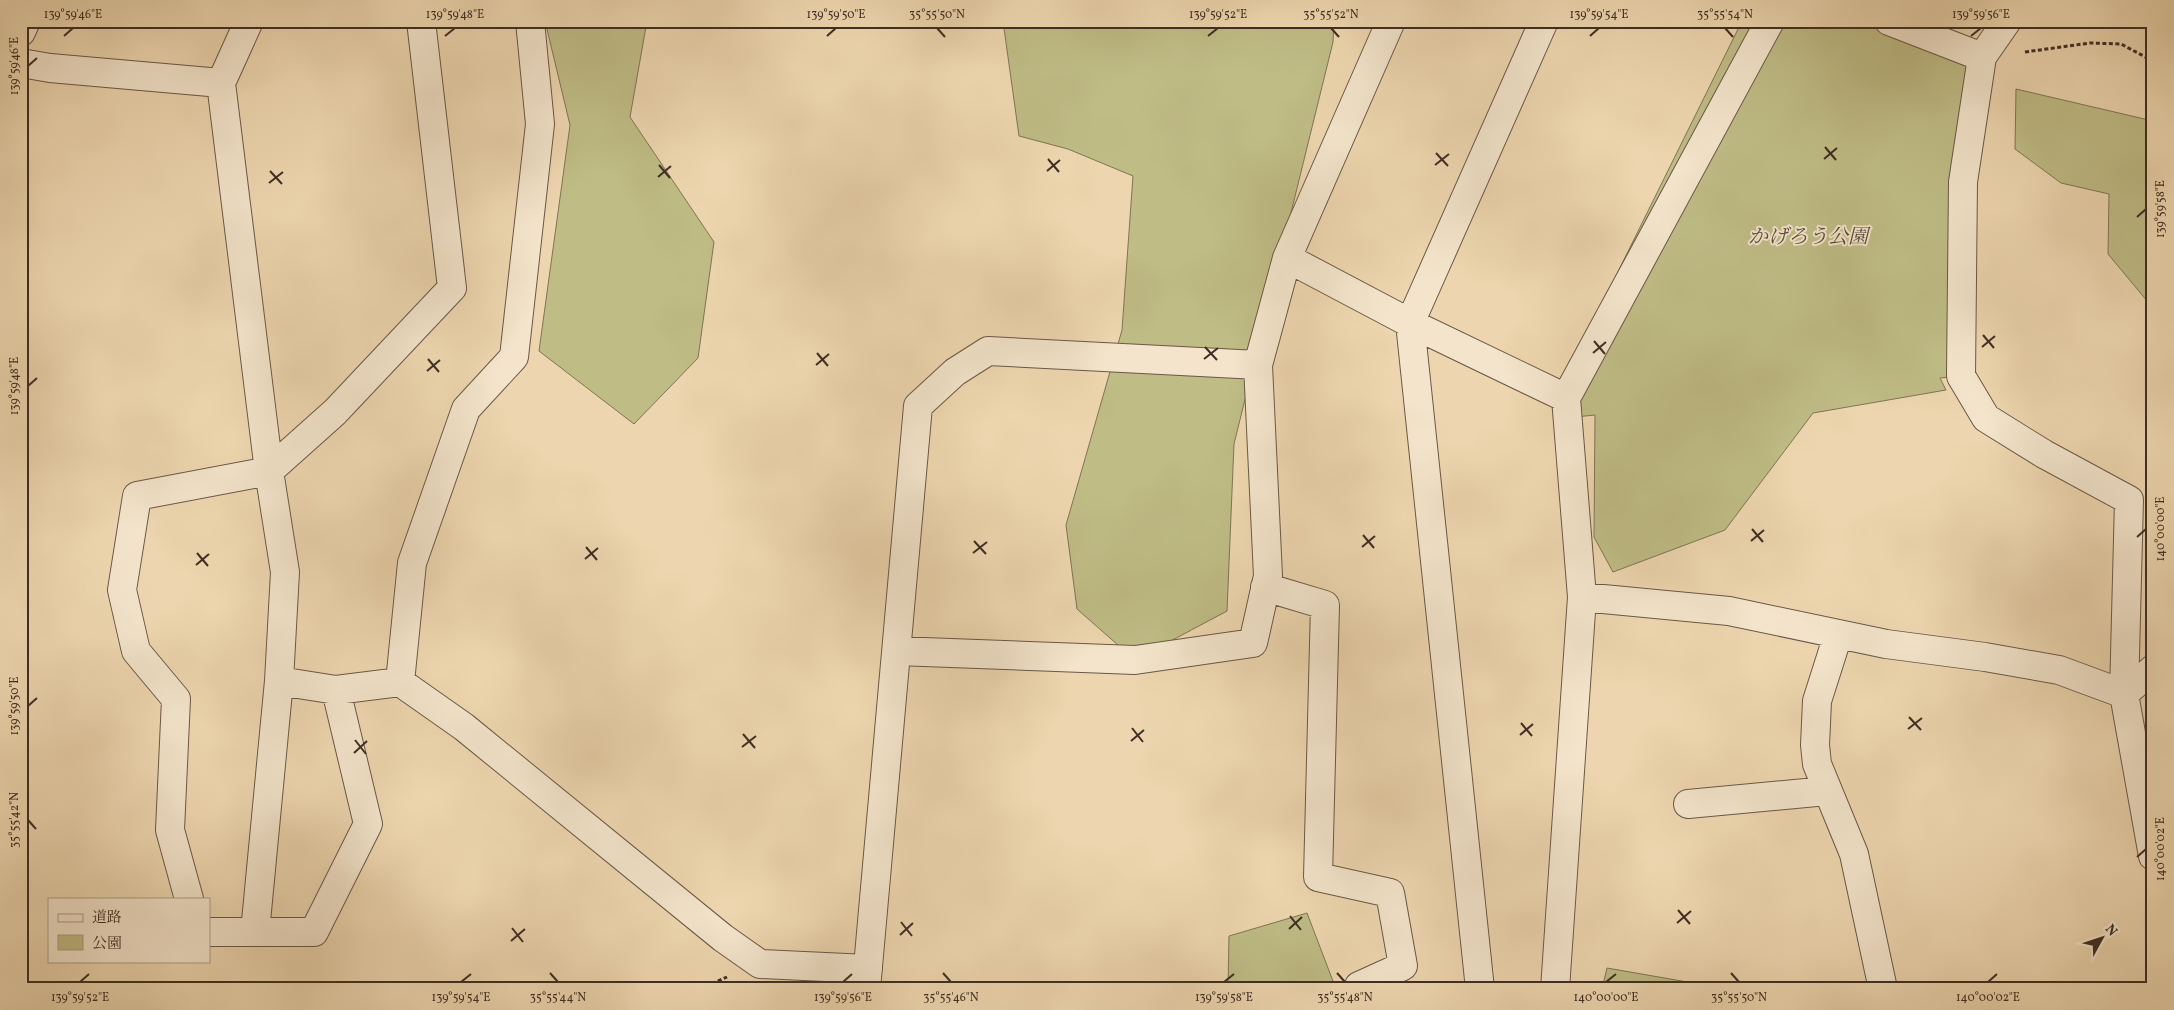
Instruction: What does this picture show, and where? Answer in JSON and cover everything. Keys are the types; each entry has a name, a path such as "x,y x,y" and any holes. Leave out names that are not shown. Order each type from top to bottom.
{"street":[{"path":"21,32 26,21"},
{"path":"249,21 221,83 269,471 285,572 279,680 255,932"},
{"path":"189,898 170,830 176,699 136,651 122,590 137,496 269,471 335,412 452,288 421,21"},
{"path":"400,682 412,563 466,409 514,357 540,124 530,21"},
{"path":"897,651 1135,660 1253,643 1268,576 1258,366 1288,258 1391,21"},
{"path":"1480,989 1410,323 1544,21"},
{"path":"1555,989 1582,597 1566,398 1770,21"},
{"path":"1889,21 1982,57"},
{"path":"2006,21 1982,57 1963,182 1961,376 1986,418 2044,454 2129,500 2124,694 2153,856"},
{"path":"21,63 50,68 221,83"},
{"path":"1288,258 1410,323 1566,398"},
{"path":"279,680 336,690 400,682 464,727 723,938 760,964 867,979 918,406 955,372 988,352 1258,366"},
{"path":"1266,587 1325,605 1318,877 1390,893 1402,966 1359,986 1360,989"},
{"path":"1582,597 1729,611 1838,635 2059,670 2124,694"},
{"path":"1838,635 1817,701 1815,745 1817,764 1854,854 1883,989"},
{"path":"2124,694 2153,669"},
{"path":"210,932 314,932 368,824 336,690"},
{"path":"1688,804 1828,792"}],"path":[{"path":"1982,57 2090,43 2121,44 2153,61"}],"green space":[{"path":"545,21 647,21 630,117 714,242 698,358 634,424 539,351 570,125"},
{"path":"1003,21 1334,21 1333,42 1234,444 1227,611 1135,660 1077,609 1066,525 1122,330 1133,176 1068,149 1019,136"},
{"name":"かげろう公園","path":"1742,21 1899,21 1982,57 1961,376 1940,378 1946,390 1813,413 1725,530 1613,572 1594,537 1595,415 1566,418 1557,395"},
{"path":"2016,89 2153,121 2153,308 2108,254 2109,194 2061,183 2015,149"},
{"path":"1307,913 1336,989 1228,989 1229,936"},
{"path":"1607,968 1716,987 1717,989 1602,989"}]}
